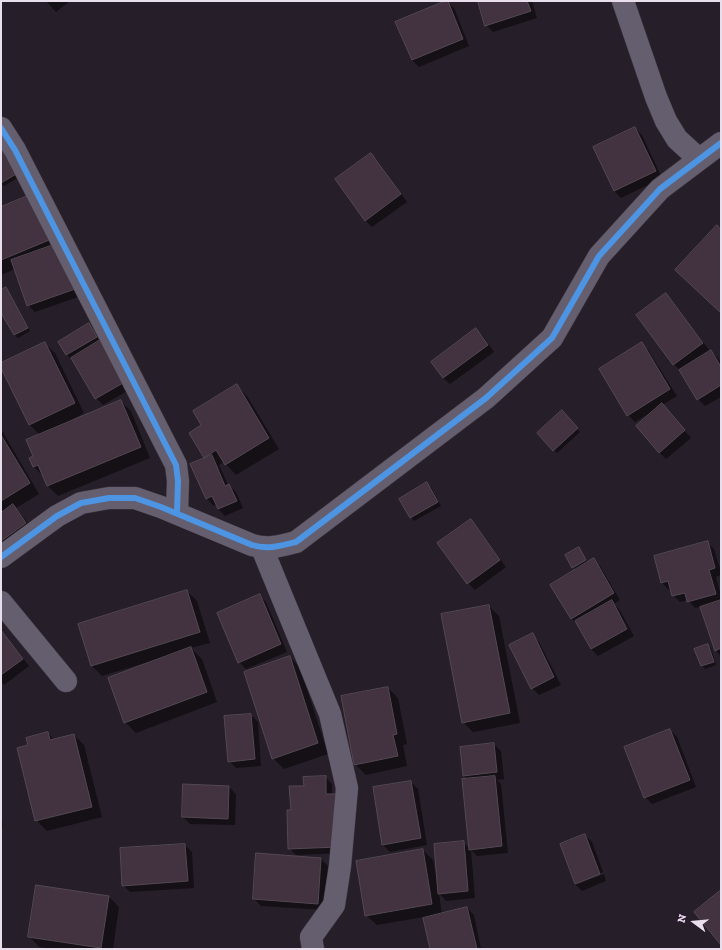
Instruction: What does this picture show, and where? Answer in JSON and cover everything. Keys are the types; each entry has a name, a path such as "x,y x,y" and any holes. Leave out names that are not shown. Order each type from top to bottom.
{"street":[{"path":"623,1 656,97 666,121 677,139 699,160"},
{"path":"1,128 15,150 176,465 178,481 177,513"},
{"path":"1,557 57,516 81,503 109,498 135,498 177,513 262,548 296,542 486,398 552,338 599,256 660,188 721,143"},
{"path":"262,548 330,714 347,788 340,866 334,905 311,938 313,949"},
{"path":"1,602 66,681"}],"building":[{"path":"448,1 463,39 412,60 395,22"},
{"path":"478,1 527,1 531,11 485,26"},
{"path":"635,127 656,171 614,191 593,147"},
{"path":"1,145 18,173 1,183"},
{"path":"371,153 401,194 365,221 335,179"},
{"path":"35,193 54,238 1,260 1,207"},
{"path":"717,225 721,230 721,313 675,270"},
{"path":"59,243 75,289 27,306 11,260"},
{"path":"6,287 28,328 14,335 1,313 1,290"},
{"path":"666,293 703,343 673,365 636,315"},
{"path":"89,323 97,337 66,355 58,342"},
{"path":"476,328 488,345 443,378 431,362"},
{"path":"105,337 123,383 95,399 71,358"},
{"path":"45,342 75,403 29,425 1,368 1,363"},
{"path":"642,342 670,389 627,416 599,369"},
{"path":"711,350 721,367 721,385 697,400 679,370"},
{"path":"237,384 269,438 225,465 216,450 204,458 189,433 201,425 193,411"},
{"path":"121,400 141,447 47,486 38,465 33,467 29,458 33,456 26,440"},
{"path":"662,403 685,430 659,453 636,426"},
{"path":"562,410 578,428 553,451 537,433"},
{"path":"1,435 30,483 1,501"},
{"path":"212,455 225,486 229,484 237,501 218,509 212,496 206,499 190,464"},
{"path":"427,482 438,502 410,518 399,499"},
{"path":"13,504 26,523 1,541 1,513"},
{"path":"471,519 500,560 467,584 437,543"},
{"path":"708,541 715,568 709,570 716,594 687,602 685,593 672,596 668,581 661,583 654,556"},
{"path":"579,547 586,560 572,568 565,555"},
{"path":"594,558 614,593 571,619 550,585"},
{"path":"187,590 200,632 91,666 78,624"},
{"path":"260,594 281,644 238,663 217,613"},
{"path":"612,600 627,629 591,649 575,621"},
{"path":"721,600 721,648 715,651 700,607"},
{"path":"489,605 510,713 462,723 441,614"},
{"path":"1,630 23,659 1,675"},
{"path":"533,633 554,677 531,689 509,645"},
{"path":"708,644 714,662 701,666 694,649"},
{"path":"191,647 207,692 124,723 108,678"},
{"path":"290,656 318,743 272,759 244,672"},
{"path":"388,687 397,734 393,735 398,756 354,765 341,696"},
{"path":"251,714 255,759 228,762 224,716"},
{"path":"670,729 690,780 644,798 624,747"},
{"path":"48,732 50,740 74,734 92,807 35,821 17,748 28,745 26,738"},
{"path":"494,743 497,772 463,776 460,747"},
{"path":"326,776 326,794 336,794 338,847 288,849 287,810 291,810 289,786 304,786 303,777"},
{"path":"495,776 502,846 469,850 462,779"},
{"path":"411,781 421,838 382,845 373,787"},
{"path":"183,784 229,786 228,819 182,817"},
{"path":"585,834 600,874 575,884 560,844"},
{"path":"464,841 468,891 438,894 434,844"},
{"path":"185,844 188,881 122,886 120,848"},
{"path":"423,849 432,904 365,916 356,861"},
{"path":"256,853 321,858 318,904 253,899"},
{"path":"36,885 109,896 101,948 28,937"},
{"path":"721,890 721,945 694,912"},
{"path":"467,907 477,949 430,949 423,918"}],"cycle path":[{"path":"1,128 15,150 176,465 178,481 177,513"},
{"path":"1,557 57,516 81,503 109,498 135,498 161,507 252,545 274,547 296,542 486,398 552,338 599,256 660,189 721,143"}]}
